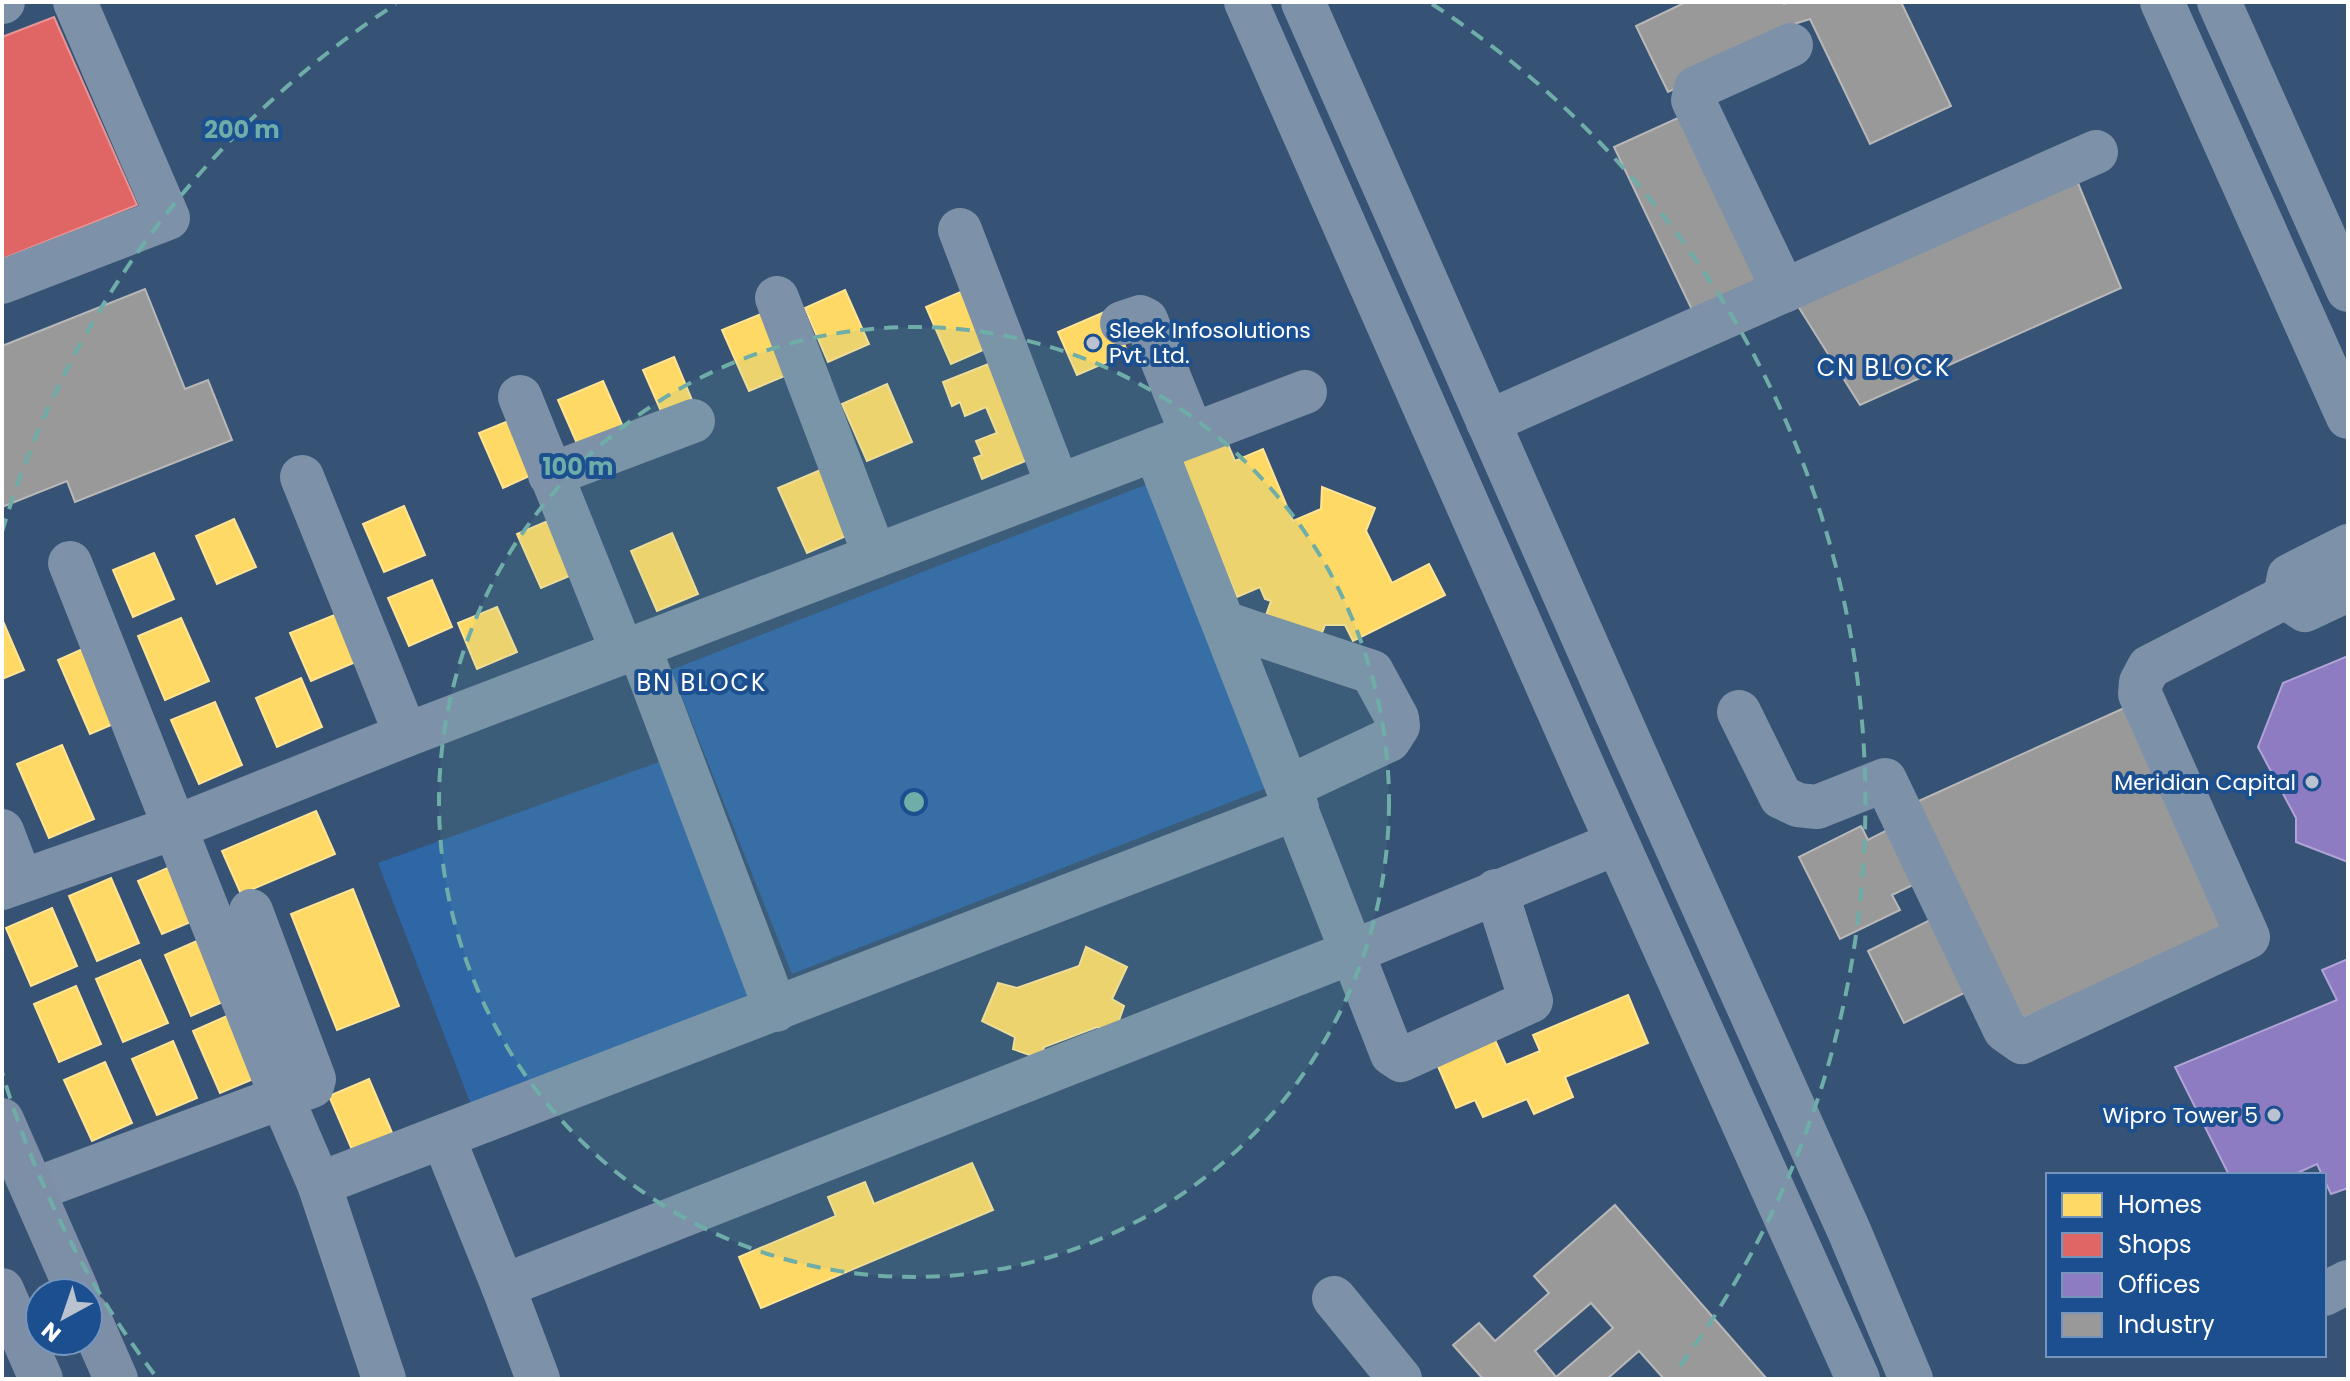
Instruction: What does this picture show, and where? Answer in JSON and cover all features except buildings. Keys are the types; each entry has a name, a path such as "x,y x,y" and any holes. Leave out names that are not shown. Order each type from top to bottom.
{"main road":[{"path":"13,1156 70,1277"},
{"path":"2,1290 41,1379"},
{"path":"104,1352 116,1379"}],"street":[{"path":"2,282 168,218 75,2"},
{"path":"1246,2 1617,843 1858,1379"},
{"path":"1303,2 1850,1233 1911,1379"},
{"path":"2162,2 2348,417"},
{"path":"2219,2 2348,290"},
{"path":"1784,291 1693,100 1693,94 1696,88 1791,45"},
{"path":"1488,422 2096,152"},
{"path":"960,230 1058,486"},
{"path":"777,298 875,556"},
{"path":"1122,323 1140,317 1146,320 1173,442 1224,623 1392,1054 1401,1060 1531,1001 1496,891"},
{"path":"2,831 12,884 176,827 406,735 1305,392"},
{"path":"520,397 550,475 631,650 776,1010"},
{"path":"550,475 693,421"},
{"path":"1462,492 1510,471"},
{"path":"302,477 406,735"},
{"path":"2285,597 2289,576 2348,546"},
{"path":"70,563 319,1184 384,1379"},
{"path":"2285,597 2305,610 2348,590"},
{"path":"1739,712 1781,797 1798,805 1817,807 1885,780 2005,1030 2022,1042 2248,937 2140,694 2141,682 2149,667 2285,597"},
{"path":"319,1184 776,1010 1293,797 1389,740 1398,726 1397,718 1372,672 1224,623"},
{"path":"503,1286 1352,952 1617,843"},
{"path":"13,1156 282,1098 312,1086 314,1079 251,911"},
{"path":"443,1137 538,1379"},
{"path":"1802,1253 1850,1233"},
{"path":"2326,1293 2348,1282"},
{"path":"1334,1298 1400,1379"}],"shaded area":[{"path":"1148,484 1269,787 792,974 671,670"},
{"path":"662,761 756,1005 475,1115 378,863"}],"place":[{"name":"Sleek Infosolutions Pvt. Ltd.","path":"1093,343"},
{"name":"Meridian Capital","path":"2312,782"},
{"name":"Wipro Tower 5","path":"2274,1115"}],"district":[{"name":"CN BLOCK","path":"1884,368"},
{"name":"BN BLOCK","path":"702,683"}]}
